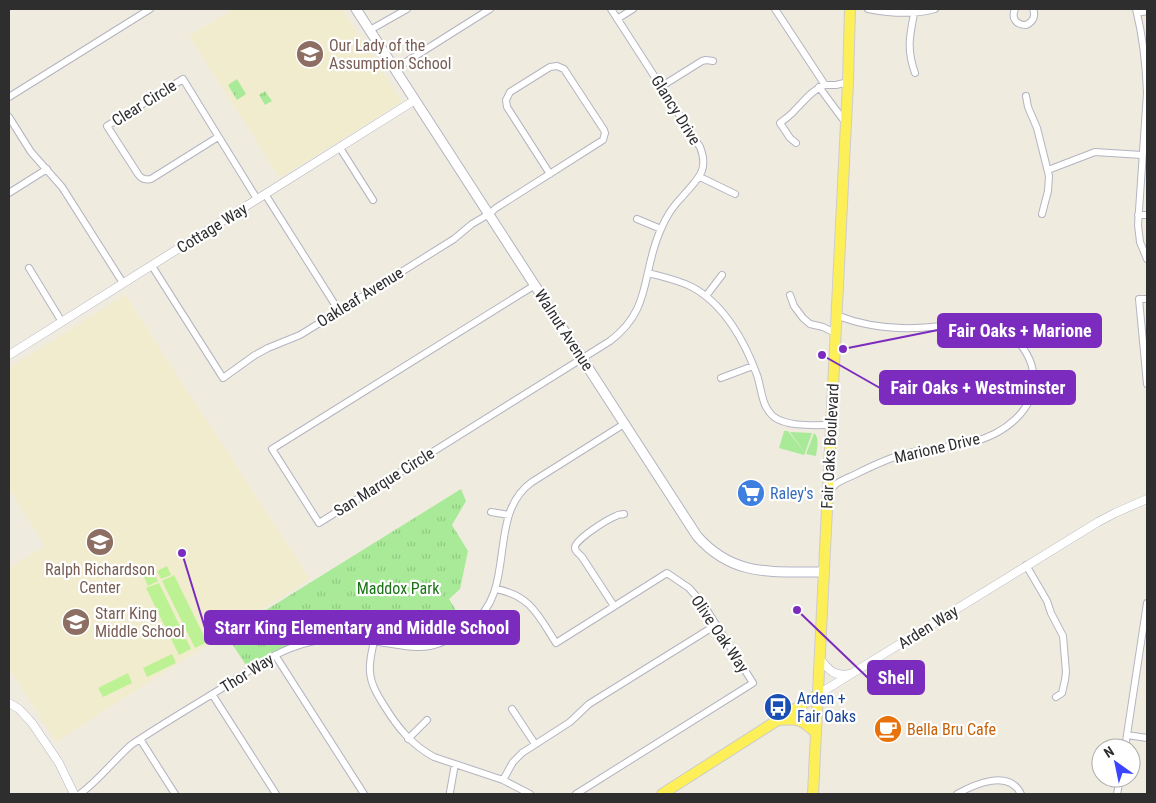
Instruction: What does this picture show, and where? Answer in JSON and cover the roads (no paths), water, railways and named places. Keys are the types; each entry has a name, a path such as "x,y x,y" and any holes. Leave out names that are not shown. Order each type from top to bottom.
{"main road":[{"name":"Walnut Avenue","path":"356,9 697,536 710,550 718,555 735,564 753,570 823,572"},
{"name":"Fair Oaks Boulevard","path":"813,794 850,9"},
{"name":"Arden Way","path":"662,794 817,695"},
{"path":"778,720 792,719 804,722 816,733"}],"street":[{"path":"9,97 150,9"},
{"path":"370,30 407,9"},
{"path":"396,70 490,9"},
{"name":"Glancy Drive","path":"611,9 700,147 704,164 700,177"},
{"path":"617,19 634,9"},
{"path":"775,9 846,123"},
{"path":"868,9 879,11 935,9"},
{"path":"1015,9 1013,17 1022,25 1032,21 1034,17 1032,9"},
{"path":"915,11 909,37 911,59 915,73"},
{"path":"1147,11 1136,11 1145,51 1147,93 1146,134 1142,155 1138,215 1139,234 1147,259"},
{"path":"662,86 702,61 713,61"},
{"name":"Oakleaf Avenue","path":"152,266 223,378 255,355 300,335 446,244 496,208 600,143 604,137 604,130 564,69 554,65 510,92 506,100 507,107 550,174"},
{"name":"Clear Circle","path":"183,78 218,136 151,179 145,180 138,174 107,126 183,78"},
{"path":"796,143 790,138 780,123 795,111 816,88 848,82"},
{"path":"1026,96 1048,170 1049,183 1042,214"},
{"name":"Cottage Way","path":"9,355 415,100"},
{"path":"9,117 31,152 62,187 123,283"},
{"path":"218,136 257,200"},
{"path":"340,148 373,200"},
{"path":"1048,170 1095,152 1142,155"},
{"path":"9,193 47,169"},
{"path":"583,359 618,335 627,326 639,306 655,243 661,229 675,205 700,177 735,194"},
{"path":"265,194 340,310"},
{"path":"1138,215 1147,215"},
{"path":"637,219 661,229"},
{"path":"29,268 62,322"},
{"path":"648,273 686,284 706,296 717,307 740,338 758,377 764,404 774,417 789,423 831,425"},
{"path":"706,296 722,274"},
{"name":"San Marque Circle","path":"535,285 272,449 319,523 575,362 583,359"},
{"path":"790,295 794,306 810,324 823,327 835,333"},
{"path":"1147,299 1139,299 1147,384"},
{"name":"Marione Drive","path":"827,493 837,483 888,459 918,450 970,442 994,434 1013,422 1025,408 1031,396 1034,382 1030,359 1023,347 1009,335 996,329 969,324 891,328 836,315"},
{"path":"721,378 753,366"},
{"name":"Thor Way","path":"80,794 96,782 119,756 140,739 275,655 294,646 323,639 347,638 414,647 430,646 445,641 470,625 482,616 491,602 496,589 509,515 521,491 528,484 624,424"},
{"name":"Arden Way","path":"817,695 1098,522 1115,512 1147,499"},
{"path":"491,512 509,515"},
{"path":"614,606 582,557 576,552 575,544 588,533 612,518 624,514"},
{"path":"1026,566 1047,601 1051,614 1063,636 1066,672 1062,693 1056,697"},
{"name":"Olive Oak Way","path":"496,589 516,595 531,606 556,642 667,572 696,596 753,683 576,794"},
{"path":"1127,738 1147,603"},
{"path":"503,780 513,762 522,753 570,722 589,704 716,624"},
{"path":"374,641 370,664 373,687 395,723 408,739 425,752 444,761 503,780 530,794"},
{"path":"275,655 364,794"},
{"path":"819,658 833,672 844,675 852,674"},
{"path":"212,694 276,794"},
{"path":"9,703 19,709 32,722 59,764 74,794"},
{"path":"512,709 535,744"},
{"path":"408,739 427,720"},
{"path":"1127,735 1147,738"},
{"path":"140,739 175,794"},
{"path":"450,792 455,764"},
{"path":"957,794 982,783 1001,781 1012,784 1020,794"}],"place":[{"name":"Our Lady of the Assumption School","path":"310,54"},
{"name":"Fair Oaks + Marione","path":"843,349"},
{"name":"Fair Oaks + Westminster","path":"822,355"},
{"name":"Raley's","path":"751,493"},
{"name":"Ralph Richardson Center","path":"100,542"},
{"name":"Starr King Elementary and Middle School","path":"182,553"},
{"name":"Shell","path":"797,610"},
{"name":"Starr King Middle School","path":"76,622"},
{"name":"Arden + Fair Oaks","path":"778,707"},
{"name":"Bella Bru Cafe","path":"888,729"}],"park label":[{"name":"Maddox Park","path":"398,588"}]}
